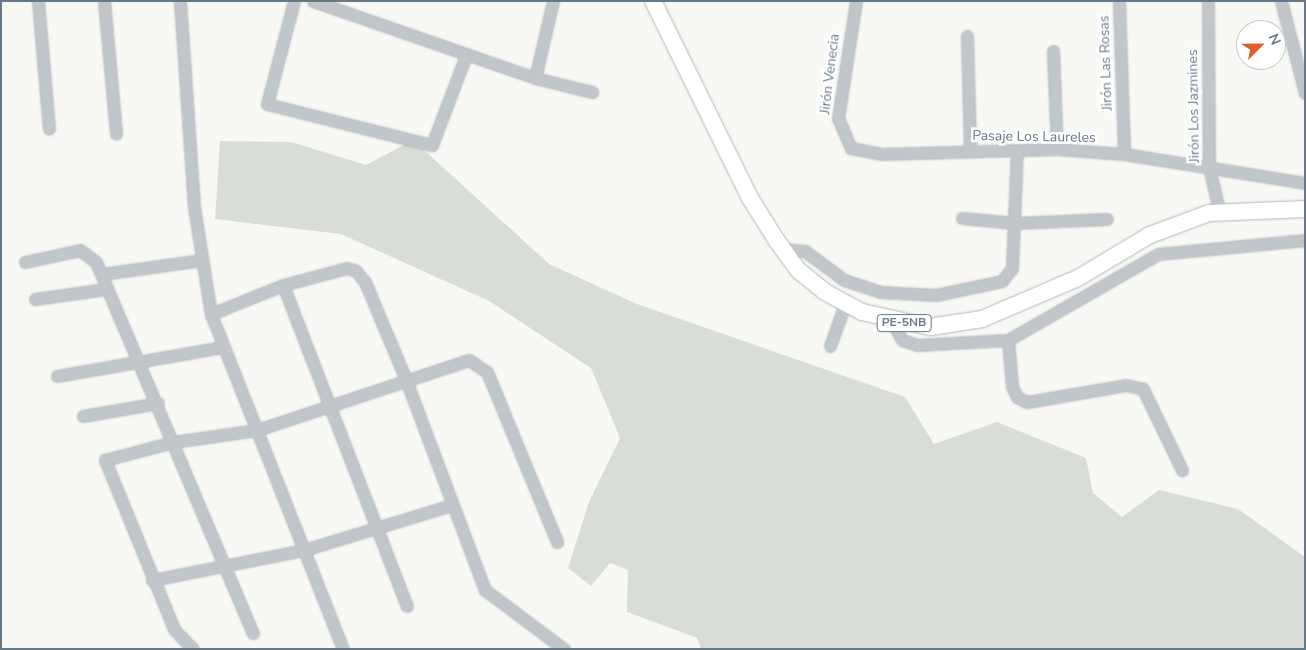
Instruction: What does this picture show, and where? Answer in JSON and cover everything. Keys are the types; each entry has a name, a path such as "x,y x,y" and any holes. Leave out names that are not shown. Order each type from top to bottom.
{"highway":[{"name":"PE-5NB","path":"653,1 750,198 798,270 845,304 891,320 930,327 982,318 1078,278 1150,235 1219,210 1305,209"}],"street":[{"path":"38,1 49,129"},
{"path":"104,1 116,133"},
{"path":"180,1 184,109 202,260 211,314 343,649"},
{"path":"294,1 267,104 432,145 466,54"},
{"path":"313,1 534,78 592,92"},
{"path":"534,78 553,1"},
{"name":"Jirón Venecia","path":"851,148 838,118 856,1"},
{"name":"Jirón Las Rosas","path":"1119,1 1124,154"},
{"name":"Jirón Los Jazmines","path":"1208,1 1209,167 1219,210"},
{"path":"1281,1 1305,93"},
{"path":"968,36 970,151"},
{"path":"1053,51 1057,150"},
{"name":"Pasaje Los Laureles","path":"851,148 881,154 1057,150 1124,154 1305,183"},
{"path":"783,249 805,251 863,288 936,295 1002,281 1012,268 1017,151"},
{"path":"962,218 1015,223 1107,219"},
{"path":"891,320 902,340 918,345 1008,340 1158,254 1305,240"},
{"path":"25,262 80,250 90,253 102,274 122,332 141,360 173,442 225,562 253,633"},
{"path":"102,274 202,260"},
{"path":"211,314 283,285 347,268 356,271 365,282 406,380 485,590 564,649"},
{"path":"283,285 330,408 380,529 406,606"},
{"path":"35,299 106,289"},
{"path":"830,346 845,304"},
{"path":"1008,340 1012,386 1017,397 1027,402 1126,385 1143,389 1182,470"},
{"path":"57,376 224,347"},
{"path":"193,649 174,630 152,580 105,460 173,442 257,430 330,408 406,380 469,360 479,363 487,372 557,542"},
{"path":"83,416 158,403"},
{"path":"152,580 225,562 304,550 380,529 452,505"}],"shaded area":[{"path":"413,140 549,264 637,304 905,397 934,444 997,422 1086,458 1093,493 1122,517 1159,490 1238,509 1305,557 1305,649 701,649 697,638 627,612 628,570 610,563 591,586 568,568 589,502 620,438 591,368 489,301 341,234 215,219 220,141 291,142 366,165"}]}
